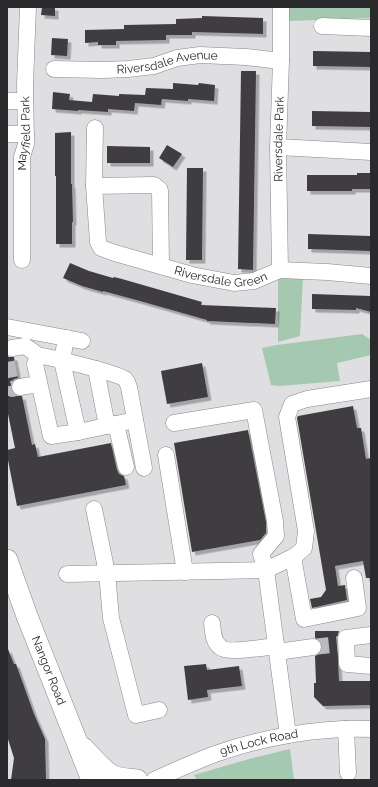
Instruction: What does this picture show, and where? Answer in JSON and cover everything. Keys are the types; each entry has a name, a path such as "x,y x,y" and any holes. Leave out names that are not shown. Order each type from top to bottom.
{"main road":[{"name":"Nangor Road","path":"7,560 27,616 92,780"},
{"path":"76,740 78,780"},
{"path":"76,740 100,766 112,776 122,779 138,780"}],"street":[{"name":"Mayfield Park","path":"22,260 15,238 22,157 26,144 25,101 28,7"},
{"name":"Riversdale Park","path":"280,270 278,147 281,7"},
{"path":"322,26 371,28"},
{"name":"Riversdale Avenue","path":"54,69 128,69 154,66 178,58 200,55 246,57 281,61"},
{"path":"7,102 25,101"},
{"name":"Riversdale Green","path":"95,128 94,186 98,242 101,248 192,275 234,283 254,281 280,270"},
{"path":"7,134 26,134"},
{"path":"278,147 371,152"},
{"name":"Riversdale Green","path":"94,186 154,185 160,190 161,265"},
{"path":"280,270 371,276"},
{"path":"7,327 82,341"},
{"path":"66,338 62,361 78,432"},
{"path":"12,348 25,346 38,356 96,369 126,379 129,387 144,468"},
{"path":"38,356 35,364 51,436 135,420"},
{"path":"96,369 126,467"},
{"path":"20,387 40,384"},
{"path":"68,574 266,570 293,557 304,548 306,531 287,417 292,404 307,399 371,389"},
{"path":"174,423 254,410 276,521 276,536 261,554 266,570 288,735"},
{"path":"166,456 185,572"},
{"path":"94,509 107,573 111,618 136,715 159,710"},
{"path":"293,557 304,619 358,608 354,578"},
{"path":"212,623 213,636 220,648 230,651 313,647"},
{"path":"371,635 346,638 343,644 347,664 371,666"},
{"path":"346,729 348,773"},
{"name":"9th Lock Road","path":"154,780 216,754 263,740 311,732 346,729 371,729"}],"green space":[{"path":"289,7 371,7 371,18 289,21"},
{"path":"278,276 303,277 300,336 278,342"},
{"path":"362,334 371,340 371,355 337,363 340,381 279,386 271,385 262,348"},
{"path":"290,749 294,780 197,780 194,775 249,759"}],"building":[{"path":"42,7 55,7 55,16 41,15"},
{"path":"202,16 263,18 263,34 192,32 192,35 166,35 166,40 116,41 116,45 98,45 98,42 85,43 85,30 124,29 124,25 176,24 176,19 202,18"},
{"path":"52,38 68,39 67,56 51,55"},
{"path":"313,51 371,52 371,67 313,66"},
{"path":"241,71 256,71 253,270 238,269"},
{"path":"173,83 198,85 199,83 215,85 214,101 162,99 161,105 135,103 134,111 108,109 108,112 52,109 53,92 70,94 69,100 92,102 93,94 119,96 119,94 145,95 146,88 173,89"},
{"path":"312,111 371,112 371,127 312,126"},
{"path":"71,132 72,244 56,244 55,133"},
{"path":"167,145 182,154 173,167 159,158"},
{"path":"107,146 150,147 150,163 107,163"},
{"path":"187,168 203,168 202,260 186,260"},
{"path":"357,173 371,173 371,189 352,189 352,191 307,191 307,175 357,175"},
{"path":"308,234 370,236 370,251 308,249"},
{"path":"70,263 89,271 202,302 201,305 276,308 275,324 207,321 82,286 63,278"},
{"path":"312,294 371,296 371,312 356,308 356,310 312,309"},
{"path":"7,356 14,357 18,378 14,379 11,383 11,389 12,393 16,396 22,396 32,445 35,444 38,457 111,443 117,470 119,474 124,476 126,485 17,506 7,455 7,450 15,448 7,409"},
{"path":"202,363 208,397 167,404 161,371"},
{"path":"353,406 357,428 361,428 366,459 371,458 371,578 366,578 363,561 335,566 338,586 345,585 347,600 312,608 310,599 321,597 326,590 297,418 298,416"},
{"path":"248,430 266,522 266,533 260,540 192,552 174,443"},
{"path":"315,631 339,631 337,638 339,681 371,681 371,705 323,706 314,697 314,683 316,683 315,656 322,651 320,641 315,638"},
{"path":"7,649 14,664 16,664 34,714 45,739 46,780 11,780 14,758 7,736"},
{"path":"206,664 207,670 239,666 242,686 207,690 208,697 188,700 184,666"}],"tunnel":[{"path":"7,362 12,389 20,387"},
{"path":"313,647 341,644"}]}
